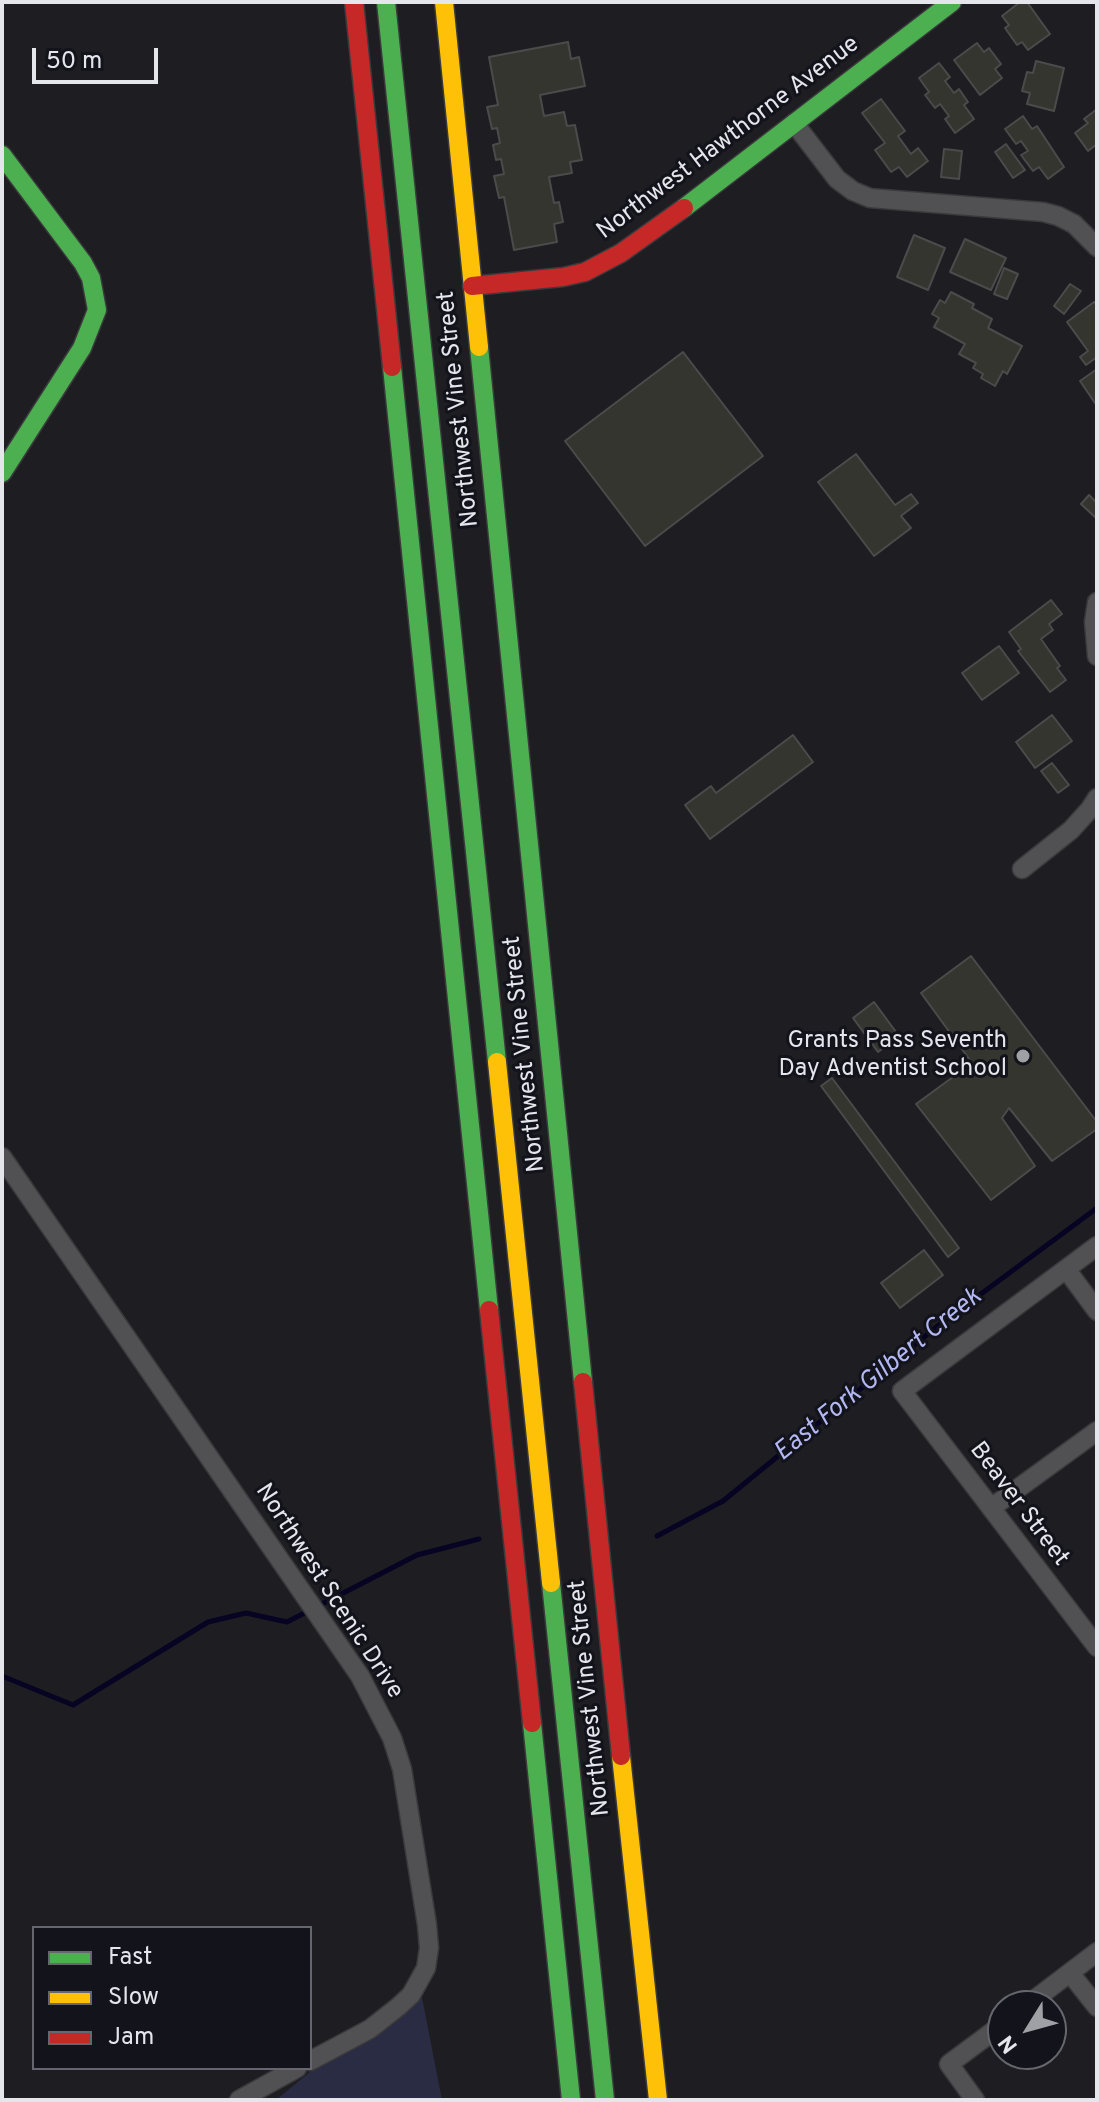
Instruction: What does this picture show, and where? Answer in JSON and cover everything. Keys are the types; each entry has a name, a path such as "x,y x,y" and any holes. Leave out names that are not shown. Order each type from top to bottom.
{"main road":[{"path":"354,2 571,2100"},
{"path":"386,2 605,2100"},
{"name":"Northwest Vine Street","path":"444,2 602,1576 658,2100"},
{"name":"Northwest Hawthorne Avenue","path":"472,286 534,281 585,272 621,253 654,231 952,2"},
{"path":"2,155 83,263 91,278 97,310 82,348 2,473"}],"street":[{"path":"794,123 837,179 853,191 870,198 1043,212 1074,224 1097,247"},
{"path":"1097,602 1094,622 1097,656"},
{"path":"1022,869 1071,830 1097,798"},
{"name":"Northwest Scenic Drive","path":"2,1157 360,1676 392,1738 402,1769 427,1925 429,1948 426,1968 411,1995 398,2007 370,2029 312,2060"},
{"path":"1097,1246 1066,1269 1097,1311"},
{"name":"Beaver Street","path":"1066,1269 902,1391 1097,1647"},
{"path":"991,1508 1097,1431"},
{"path":"1047,1990 1097,1952"},
{"path":"1070,1973 1097,2007"},
{"path":"975,2100 949,2064 987,2036"},
{"path":"239,2100 293,2070"}],"shaded area":[{"path":"419,1982 442,2100 276,2100"}],"building":[{"path":"1020,2 1027,2 1050,34 1028,50 1022,42 1017,45 1005,28 1009,25 1002,16"},
{"path":"568,42 571,59 579,57 585,86 540,95 544,116 564,112 567,126 575,125 582,160 570,162 572,173 549,177 554,203 559,202 563,222 554,224 557,242 514,250 504,197 499,198 494,176 504,174 501,159 496,160 493,145 500,143 497,128 492,129 487,107 498,105 489,57"},
{"path":"977,43 984,52 989,48 1001,64 995,69 1002,78 980,95 954,60"},
{"path":"1036,61 1064,68 1054,111 1027,104 1030,93 1022,91 1027,72 1033,73"},
{"path":"939,63 950,77 945,81 954,93 959,89 968,102 964,105 974,119 955,133 945,119 949,116 940,104 935,108 925,95 929,92 919,78"},
{"path":"881,99 905,131 898,136 911,154 918,148 928,161 907,177 899,167 891,172 875,150 885,143 862,113"},
{"path":"1097,109 1097,144 1088,151 1075,133 1088,123 1084,119"},
{"path":"1023,116 1032,129 1037,126 1064,167 1048,179 1039,167 1033,171 1021,155 1028,151 1021,141 1016,144 1005,129"},
{"path":"1006,144 1025,170 1013,178 995,152"},
{"path":"944,149 962,151 959,179 941,177"},
{"path":"914,235 945,248 928,290 897,277"},
{"path":"965,239 1006,258 991,290 950,272"},
{"path":"1004,268 1018,274 1007,299 994,294"},
{"path":"1070,284 1081,291 1064,314 1054,306"},
{"path":"951,292 974,304 972,308 992,319 988,328 1022,346 1007,374 1003,371 995,386 981,378 983,374 973,368 976,363 959,354 965,344 934,327 939,318 932,314 940,300 945,303"},
{"path":"1094,302 1097,305 1097,357 1086,365 1080,357 1088,351 1067,322"},
{"path":"683,352 763,456 645,546 565,441"},
{"path":"1097,369 1097,406 1080,381"},
{"path":"856,454 895,505 911,494 918,503 901,516 911,528 874,556 818,482"},
{"path":"1089,495 1097,503 1097,519 1081,504"},
{"path":"1051,600 1062,614 1049,624 1053,630 1041,639 1066,680 1050,692 1018,651 1021,649 1009,632"},
{"path":"999,646 1019,673 982,700 962,673"},
{"path":"1052,715 1072,741 1035,768 1016,742"},
{"path":"793,735 813,762 710,839 685,805 711,786 716,793"},
{"path":"1052,763 1069,785 1058,793 1041,771"},
{"path":"971,956 1097,1122 1097,1129 1052,1161 1009,1108 1002,1118 1035,1166 991,1200 916,1104 972,1063 921,993"},
{"path":"874,1002 899,1036 878,1052 853,1018"},
{"path":"832,1078 959,1248 948,1257 821,1086"},
{"path":"924,1250 943,1275 900,1308 881,1283"}],"waterway":[{"name":"East Fork Gilbert Creek","path":"657,1536 723,1501 935,1328 1097,1208"},
{"name":"East Fork Gilbert Creek","path":"2,1676 73,1705 208,1622 246,1613 287,1622 417,1555 479,1539"}],"traffic: fast":[{"path":"386,2 497,1062"},
{"path":"684,208 952,2"},
{"path":"2,155 83,263 91,278 97,310 82,348 2,473"},
{"path":"479,347 583,1382"},
{"path":"392,367 489,1310"},
{"path":"551,1583 605,2100"},
{"path":"532,1723 571,2100"}],"traffic: slow":[{"path":"444,2 479,347"},
{"path":"497,1062 551,1583"},
{"path":"621,1756 658,2100"}],"traffic: jam":[{"path":"354,2 392,367"},
{"path":"472,286 585,272 621,253 684,208"},
{"path":"489,1310 532,1723"},
{"path":"583,1382 621,1756"}],"place":[{"name":"Grants Pass Seventh Day Adventist School","path":"1023,1056"}]}
